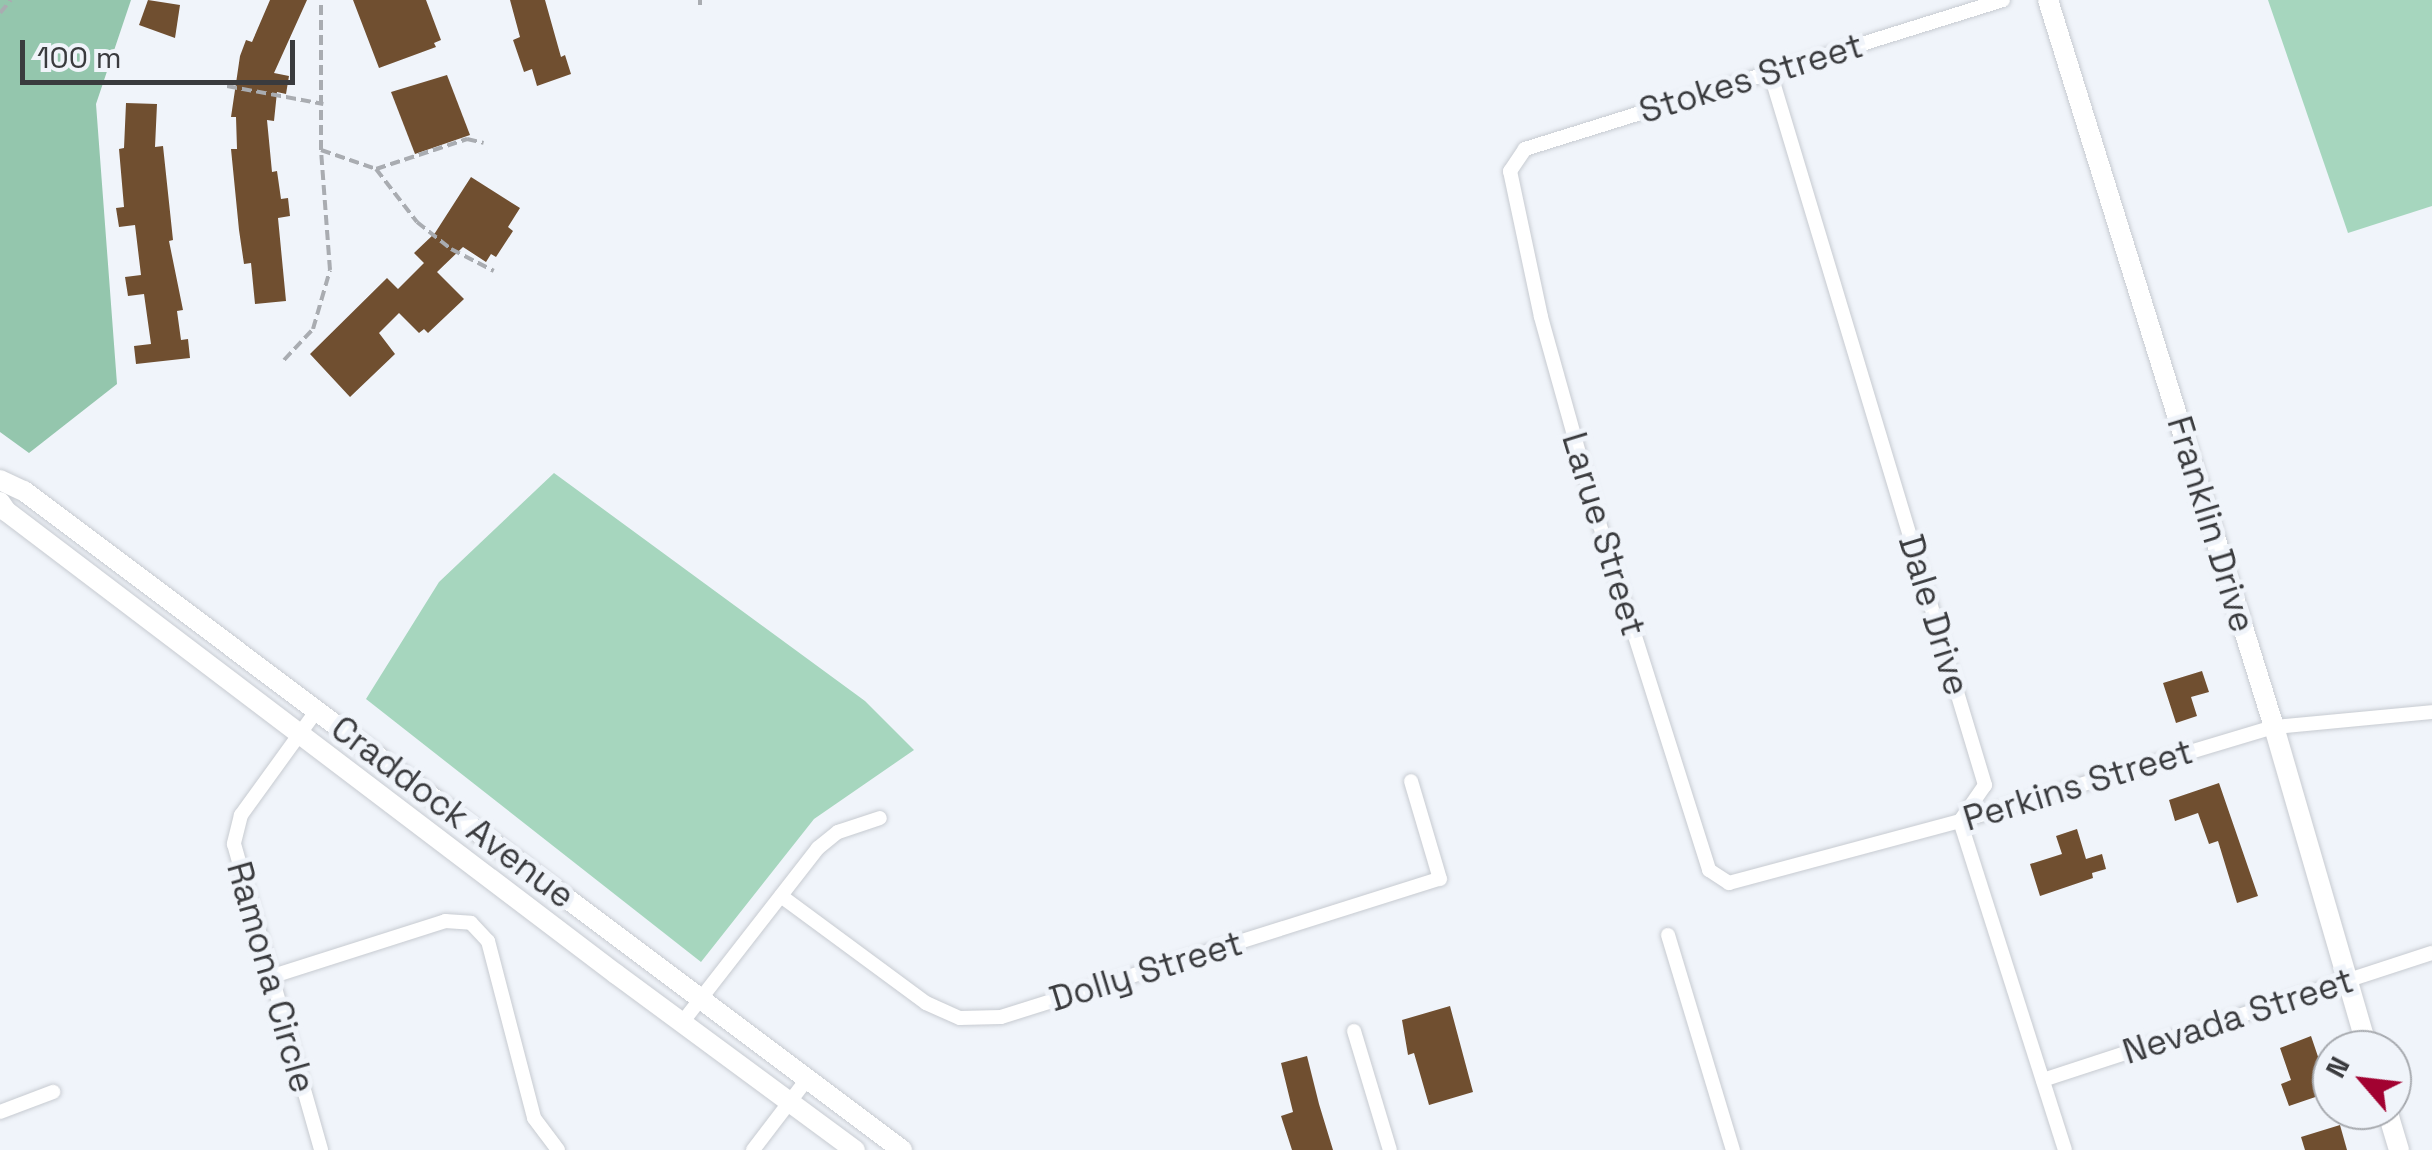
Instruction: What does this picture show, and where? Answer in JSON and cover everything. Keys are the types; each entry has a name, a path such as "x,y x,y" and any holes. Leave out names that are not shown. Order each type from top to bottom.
{"street":[{"name":"Stokes Street","path":"1510,170 1525,148 2003,0"},
{"name":"Franklin Drive","path":"2048,0 2274,726 2362,1030"},
{"name":"Dale Drive","path":"1770,72 1985,785 1960,821"},
{"name":"Larue Street","path":"1510,170 1541,317 1595,510 1710,870 1729,883"},
{"name":"Craddock Avenue","path":"0,480 24,490 902,1150"},
{"name":"Craddock Avenue","path":"0,502 6,512 681,1024 855,1150"},
{"name":"Ramona Circle","path":"318,710 249,802 235,829 237,860 320,1150"},
{"name":"Perkins Street","path":"1729,883 1960,821 2274,726 2432,712"},
{"name":"Dolly Street","path":"781,896 926,1003 960,1018 986,1019 1440,879 1411,782"},
{"path":"681,1024 827,839 880,818"},
{"path":"1960,821 2065,1150"},
{"path":"270,978 445,921 471,923 488,941 534,1118 558,1150"},
{"path":"1668,935 1732,1150"},
{"name":"Nevada Street","path":"2044,1080 2432,953"},
{"path":"1354,1031 1390,1150"},
{"path":"753,1150 807,1079"},
{"path":"0,1112 53,1092"}],"path":[{"path":"0,13 11,0"},
{"path":"284,360 314,330 331,257 321,150 321,0"},
{"path":"226,86 323,104"},
{"path":"376,169 467,139 484,143"},
{"path":"321,150 376,169 417,222 451,249 494,270"}],"green space":[{"path":"0,0 131,0 96,104 117,384 29,453 0,432"},
{"path":"2268,0 2432,0 2432,206 2348,233"},
{"path":"554,473 865,701 914,750 814,819 701,962 366,699 439,582"}],"building":[{"path":"148,0 180,5 175,38 139,25"},
{"path":"270,0 307,0 274,73 289,76 286,94 277,92 274,121 267,120 272,172 277,171 281,199 288,198 290,216 278,218 286,301 255,304 251,263 244,264 239,230 231,149 237,149 236,117 231,117 240,56 246,40 252,42"},
{"path":"353,0 426,0 441,40 434,43 436,47 379,68"},
{"path":"510,0 545,0 561,57 565,55 571,74 537,86 532,69 524,72 513,40 520,37"},
{"path":"447,75 470,135 415,154 391,92"},
{"path":"126,103 157,104 155,147 163,146 173,240 169,241 183,310 177,311 181,340 188,339 190,358 136,364 134,346 151,344 144,294 128,296 125,277 141,275 135,225 119,227 116,208 124,207 119,149 124,148"},
{"path":"471,177 520,208 508,227 513,231 496,257 491,254 486,262 463,247 437,272 464,299 428,333 424,329 419,333 399,313 379,333 395,354 350,397 310,354 387,278 398,289 424,263 414,253 435,233"},
{"path":"2202,671 2209,692 2191,697 2197,716 2176,723 2163,683"},
{"path":"2219,783 2258,896 2237,903 2218,841 2209,844 2198,813 2175,821 2169,800"},
{"path":"2077,829 2086,859 2102,854 2106,869 2092,873 2093,878 2040,896 2030,864 2062,854 2056,836"},
{"path":"1450,1006 1473,1092 1429,1105 1414,1053 1408,1055 1402,1020"},
{"path":"2311,1036 2312,1098 2289,1106 2281,1084 2291,1080 2280,1048"},
{"path":"1307,1056 1333,1150 1292,1150 1281,1116 1293,1112 1281,1063"},
{"path":"2324,1130 2341,1130 2347,1150 2305,1150 2301,1137"}]}
